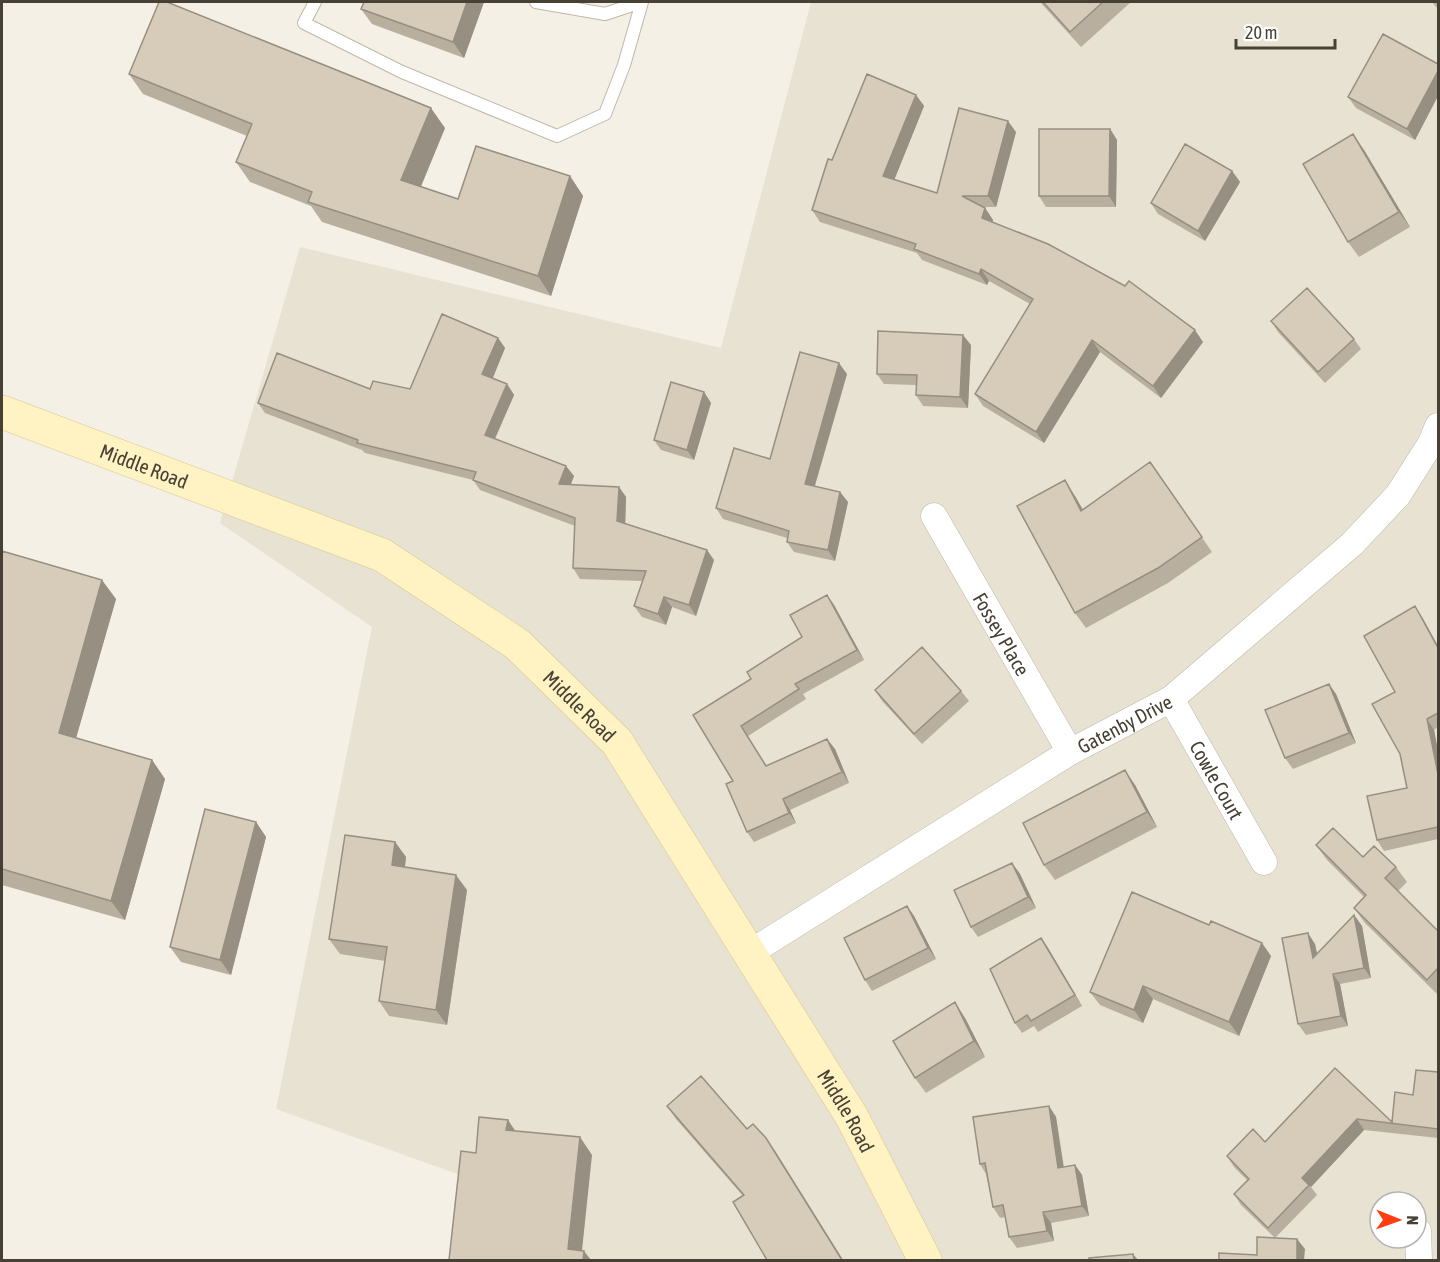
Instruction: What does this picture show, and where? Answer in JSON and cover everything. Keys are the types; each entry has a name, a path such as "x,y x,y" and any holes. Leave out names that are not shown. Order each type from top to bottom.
{"main road":[{"name":"Middle Road","path":"2,412 381,555 517,644 617,742 852,1117 925,1260"}],"street":[{"name":"Gatenby Drive","path":"750,952 1070,752 1171,699 1352,544 1398,495 1431,443 1438,426"},
{"name":"Fossey Place","path":"934,516 1070,752"},
{"name":"Cowle Court","path":"1171,699 1264,862"}],"lane":[{"path":"315,2 304,23 402,72 557,136 605,114 624,65 642,2"},
{"path":"536,2 605,14 642,2"}],"shaded area":[{"path":"811,2 1438,2 1438,1260 455,1260 471,1179 276,1109 372,627 220,523 300,247 721,348"}],"building":[{"path":"159,2 167,2 431,108 401,180 458,199 476,146 570,176 538,276 308,202 312,192 236,162 252,124 129,74"},
{"path":"364,2 467,2 453,42 361,9"},
{"path":"1043,2 1103,2 1070,32"},
{"path":"1383,34 1438,64 1438,71 1407,129 1348,97"},
{"path":"867,74 916,95 883,176 937,193 959,108 1008,121 988,196 962,196 985,208 982,218 1048,244 1125,286 1129,281 1195,330 1153,386 1092,340 1036,432 975,394 1033,299 981,269 979,274 914,249 916,244 812,210 828,159 832,160"},
{"path":"1039,129 1110,129 1109,196 1039,196"},
{"path":"1353,134 1399,212 1348,242 1303,164"},
{"path":"1185,144 1232,171 1198,231 1151,203"},
{"path":"1307,288 1354,339 1318,372 1271,321"},
{"path":"442,314 498,338 482,374 507,384 485,435 566,466 559,484 619,487 617,521 707,550 689,605 664,597 658,614 634,606 646,571 573,568 575,518 473,480 476,472 357,443 358,440 258,403 277,353 370,389 373,381 410,389"},
{"path":"878,331 963,335 960,397 916,395 917,375 877,374"},
{"path":"800,352 839,363 805,484 840,492 828,550 787,542 789,531 716,508 734,448 770,459"},
{"path":"671,382 704,392 687,450 654,440"},
{"path":"1150,462 1202,537 1158,568 1075,613 1017,506 1065,480 1081,511"},
{"path":"2,551 102,580 59,733 152,760 111,901 2,869"},
{"path":"827,595 857,650 795,684 799,689 741,726 766,766 827,739 842,772 783,799 789,813 747,832 726,784 733,781 693,715 751,679 747,672 802,637 790,615"},
{"path":"1415,606 1438,648 1438,713 1427,719 1438,774 1438,827 1377,840 1367,796 1407,788 1400,754 1372,704 1395,692 1364,636"},
{"path":"922,647 961,691 914,734 875,690"},
{"path":"1329,684 1349,733 1285,758 1265,710"},
{"path":"1125,770 1147,812 1044,865 1023,823"},
{"path":"205,809 256,822 220,960 170,947"},
{"path":"1333,828 1363,857 1374,846 1396,867 1385,878 1438,931 1438,968 1427,980 1354,908 1366,895 1316,845"},
{"path":"345,835 395,842 392,865 456,875 436,1010 379,1001 387,947 329,939"},
{"path":"1012,863 1028,897 971,927 954,890"},
{"path":"1132,892 1209,925 1211,921 1262,943 1229,1022 1143,986 1134,1010 1090,992"},
{"path":"907,906 928,948 865,980 844,938"},
{"path":"1354,915 1364,968 1333,974 1341,1016 1298,1024 1282,938 1308,933 1313,958"},
{"path":"1041,938 1075,995 1031,1021 1027,1015 1015,1023 990,969"},
{"path":"955,1002 974,1041 915,1078 893,1041"},
{"path":"1335,1068 1392,1122 1395,1092 1413,1095 1416,1070 1438,1072 1438,1129 1357,1119 1302,1178 1309,1185 1268,1228 1234,1194 1249,1179 1227,1156 1253,1129 1265,1142"},
{"path":"701,1076 747,1129 753,1124 766,1138 842,1260 767,1260 733,1202 744,1195 667,1106"},
{"path":"1049,1106 1058,1168 1075,1165 1082,1206 1043,1212 1047,1231 1009,1237 1003,1205 993,1207 985,1163 980,1164 973,1117"},
{"path":"479,1117 508,1120 506,1130 580,1137 568,1249 584,1251 583,1260 449,1260 461,1151 476,1153"},
{"path":"1257,1237 1297,1239 1297,1260 1219,1260 1219,1253 1257,1255"},
{"path":"1133,1254 1134,1260 1089,1260 1089,1258"}]}
